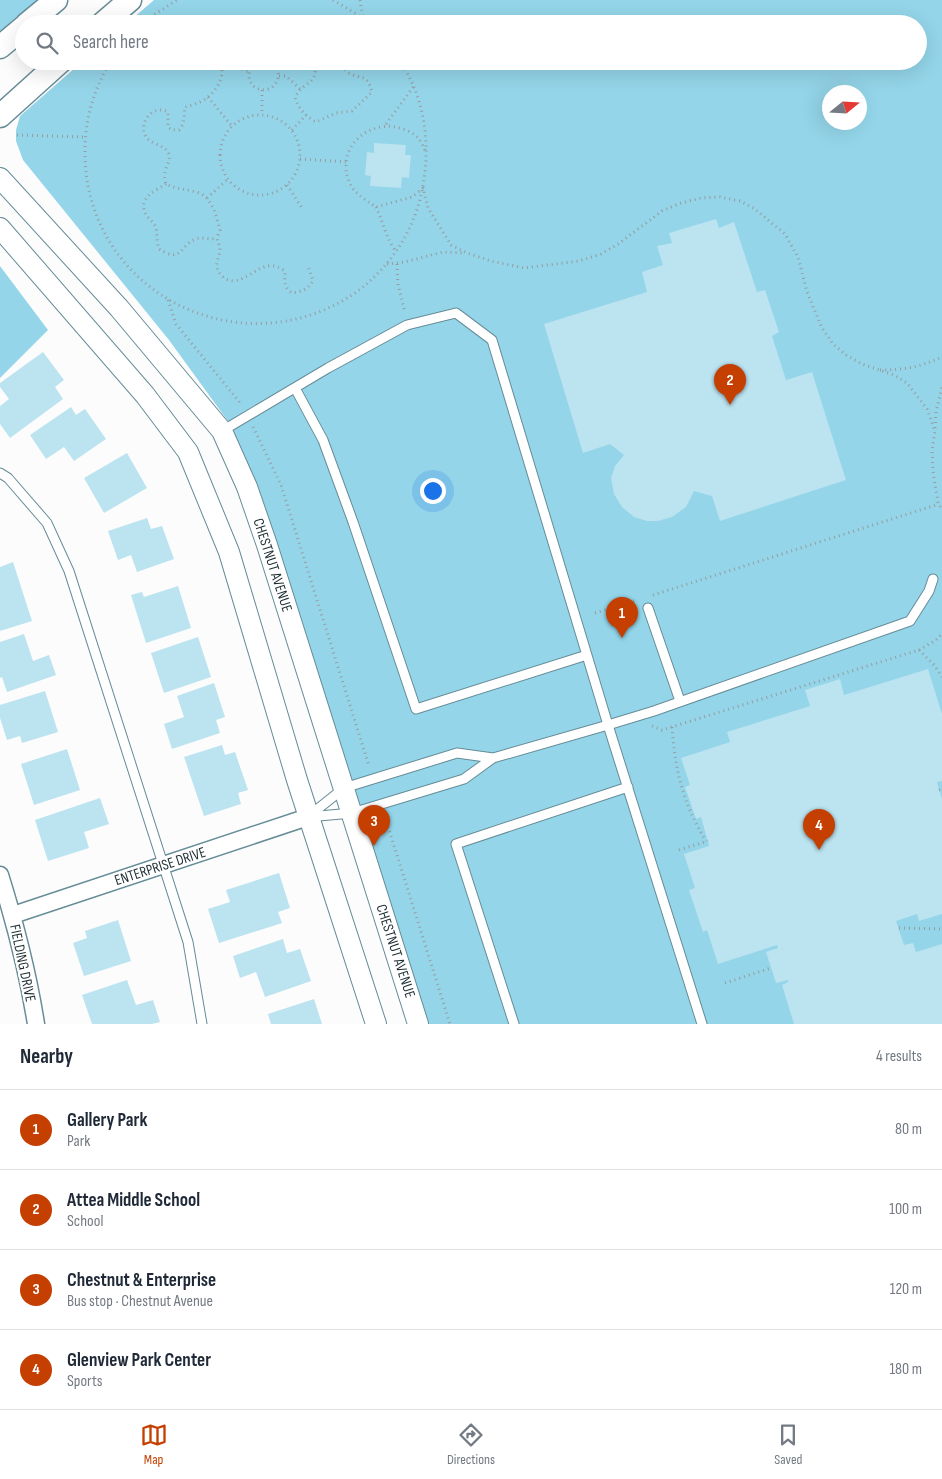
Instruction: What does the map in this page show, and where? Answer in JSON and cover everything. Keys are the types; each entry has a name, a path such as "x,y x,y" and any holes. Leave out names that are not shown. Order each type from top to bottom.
{"main road":[{"path":"38,15 56,0"},
{"path":"112,15 130,0"},
{"path":"2,43 15,34"},
{"path":"0,116 51,70"}],"street":[{"name":"CHESTNUT AVENUE","path":"0,178 119,308 222,431 248,487 262,528 418,1024"},
{"path":"0,228 145,395 188,452 229,552 308,817 376,1024"},
{"name":"ENTERPRISE DRIVE","path":"13,915 308,817"},
{"name":"FIELDING DRIVE","path":"0,875 13,915 36,1024"}],"lane":[{"path":"222,431 407,325 456,313 492,340 608,725 702,1024"},
{"path":"295,388 323,440 353,522 416,709 587,655"},
{"path":"0,473 8,478 47,523 69,571 188,942 202,1024"},
{"path":"308,817 352,814 464,779 493,758 680,702 910,621 929,592 933,579"},
{"path":"648,608 680,702"},
{"path":"308,817 344,788 456,752 493,758"},
{"path":"514,1024 456,844 628,787"}],"path":[{"path":"154,15 176,0"},
{"path":"333,0 358,15"},
{"path":"360,0 362,15"},
{"path":"106,70 96,90 89,113 85,137 85,164 89,192 98,218 110,242 126,265 146,284 168,300 195,313 224,322 254,324 294,320 313,315 340,303 365,286 386,264 409,231 418,208 423,187 426,154 424,123 414,86 405,70"},
{"path":"222,70 222,76 208,98 185,107 184,120 179,130 172,130 168,127 168,112 163,109 156,110 146,118 144,133 147,140 165,148 168,152 170,159 164,174 166,184 173,188 202,194 211,202 220,230 216,240 220,252 217,261 218,270 223,278 230,281 238,280 259,268 270,266 280,268 284,271 286,289 292,293 309,287 312,281 308,266"},
{"path":"243,70 248,72 250,82 257,89 262,90 267,90 275,85 278,76 277,70"},
{"path":"316,70 312,82 300,89 295,97 297,104 306,115 316,122 336,114 352,111 372,92 367,79 344,70"},
{"path":"278,76 286,76 300,89"},
{"path":"385,125 414,86"},
{"path":"262,90 262,115"},
{"path":"208,98 231,125"},
{"path":"262,115 281,120 292,130 300,148 300,159 298,169 287,185 276,192 264,196 250,195 238,190 222,171 219,160 223,137 231,125 248,116 262,115"},
{"path":"292,130 306,115"},
{"path":"396,251 390,244 376,207 359,195 349,182 346,162 349,151 356,140 367,131 385,125 408,130 418,138 426,154"},
{"path":"17,134 85,137"},
{"path":"300,159 346,162"},
{"path":"207,198 228,179"},
{"path":"166,184 146,197 144,202 145,212 155,226 159,249 170,255 182,252 189,243 197,239 216,240"},
{"path":"287,185 302,208"},
{"path":"376,207 412,198 423,187"},
{"path":"423,187 428,208 451,245 491,261 524,268 579,261 601,254 632,234 662,211 681,202 720,196 740,201 755,209 785,234 798,257 807,292 822,328 833,344 846,355 862,364 894,375 907,383 928,409 935,431"},
{"path":"386,264 397,264 443,252 467,253"},
{"path":"397,264 398,285 404,303 407,325"},
{"path":"877,370 902,370 923,366 942,357"},
{"path":"942,387 936,412 932,450 939,504 942,510"},
{"path":"649,596 939,504"},
{"path":"595,613 640,599"},
{"path":"645,724 662,730 672,727 918,650 936,640 942,634"},
{"path":"918,650 936,666 942,677"},
{"path":"672,727 674,754 680,785 689,811 707,841 679,850"},
{"path":"384,815 450,1024"},
{"path":"899,928 942,930"},
{"path":"725,984 771,968"}],"shaded area":[{"path":"0,0 38,0 20,15 15,15 15,19 0,31"},
{"path":"154,0 942,0 942,1024 425,1024 230,424 169,340 23,160 16,141 16,130 20,116 73,70 927,70 927,15 136,15"},
{"path":"0,266 48,330 0,378"}],"building":[{"path":"374,143 406,145 405,155 411,155 409,178 402,177 401,188 370,186 371,176 365,175 367,152 374,153"},
{"path":"716,219 719,228 734,222 757,292 765,290 779,332 772,336 786,380 812,372 846,480 720,521 712,496 694,491 686,507 672,517 658,521 647,521 634,517 622,507 614,494 611,478 615,466 624,455 610,444 583,453 544,324 647,292 642,272 663,265 657,246 672,243 669,233"},
{"path":"43,352 64,380 55,387 63,399 10,438 0,424 0,406 9,399 0,387 0,383"},
{"path":"71,407 76,415 85,409 106,439 74,461 64,447 46,459 30,435"},
{"path":"127,453 147,488 104,513 84,478"},
{"path":"147,518 151,529 162,526 174,559 137,572 131,555 118,560 108,531"},
{"path":"13,562 32,621 0,631 0,567"},
{"path":"178,586 191,628 146,643 131,595 142,592 144,597"},
{"path":"24,634 33,661 49,655 56,675 7,692 2,677 0,678 0,642"},
{"path":"198,637 211,677 164,693 151,653"},
{"path":"928,669 942,714 942,781 937,782 942,799 942,914 919,921 917,914 896,921 904,945 913,943 916,952 942,944 942,1024 794,1024 782,985 788,982 788,980 776,983 766,952 778,948 777,945 718,964 707,930 703,932 689,890 695,888 684,854 709,846 701,817 696,819 685,787 690,785 681,758 730,742 727,732 810,706 805,690 840,679 844,695"},
{"path":"214,683 225,717 216,720 220,733 172,749 164,724 184,717 177,696"},
{"path":"45,691 58,732 22,743 20,736 7,740 0,718 0,705"},
{"path":"222,745 225,755 235,752 248,790 238,793 241,804 204,816 184,757"},
{"path":"67,749 80,790 34,805 21,764"},
{"path":"100,798 109,824 84,832 89,848 48,861 35,820"},
{"path":"279,873 290,908 278,912 282,923 219,943 208,909 230,902 226,890"},
{"path":"118,920 131,961 84,976 73,943 87,938 85,931"},
{"path":"283,939 287,953 300,949 311,981 265,997 256,972 240,978 233,956"},
{"path":"127,980 136,1005 153,1000 160,1022 152,1024 92,1024 82,995"},
{"path":"314,999 322,1024 271,1024 268,1014"}],"place":[{"name":"Attea Middle School","path":"730,405"},
{"name":"Gallery Park","path":"622,638"},
{"name":"Chestnut & Enterprise","path":"374,846"},
{"name":"Glenview Park Center","path":"819,850"}]}
